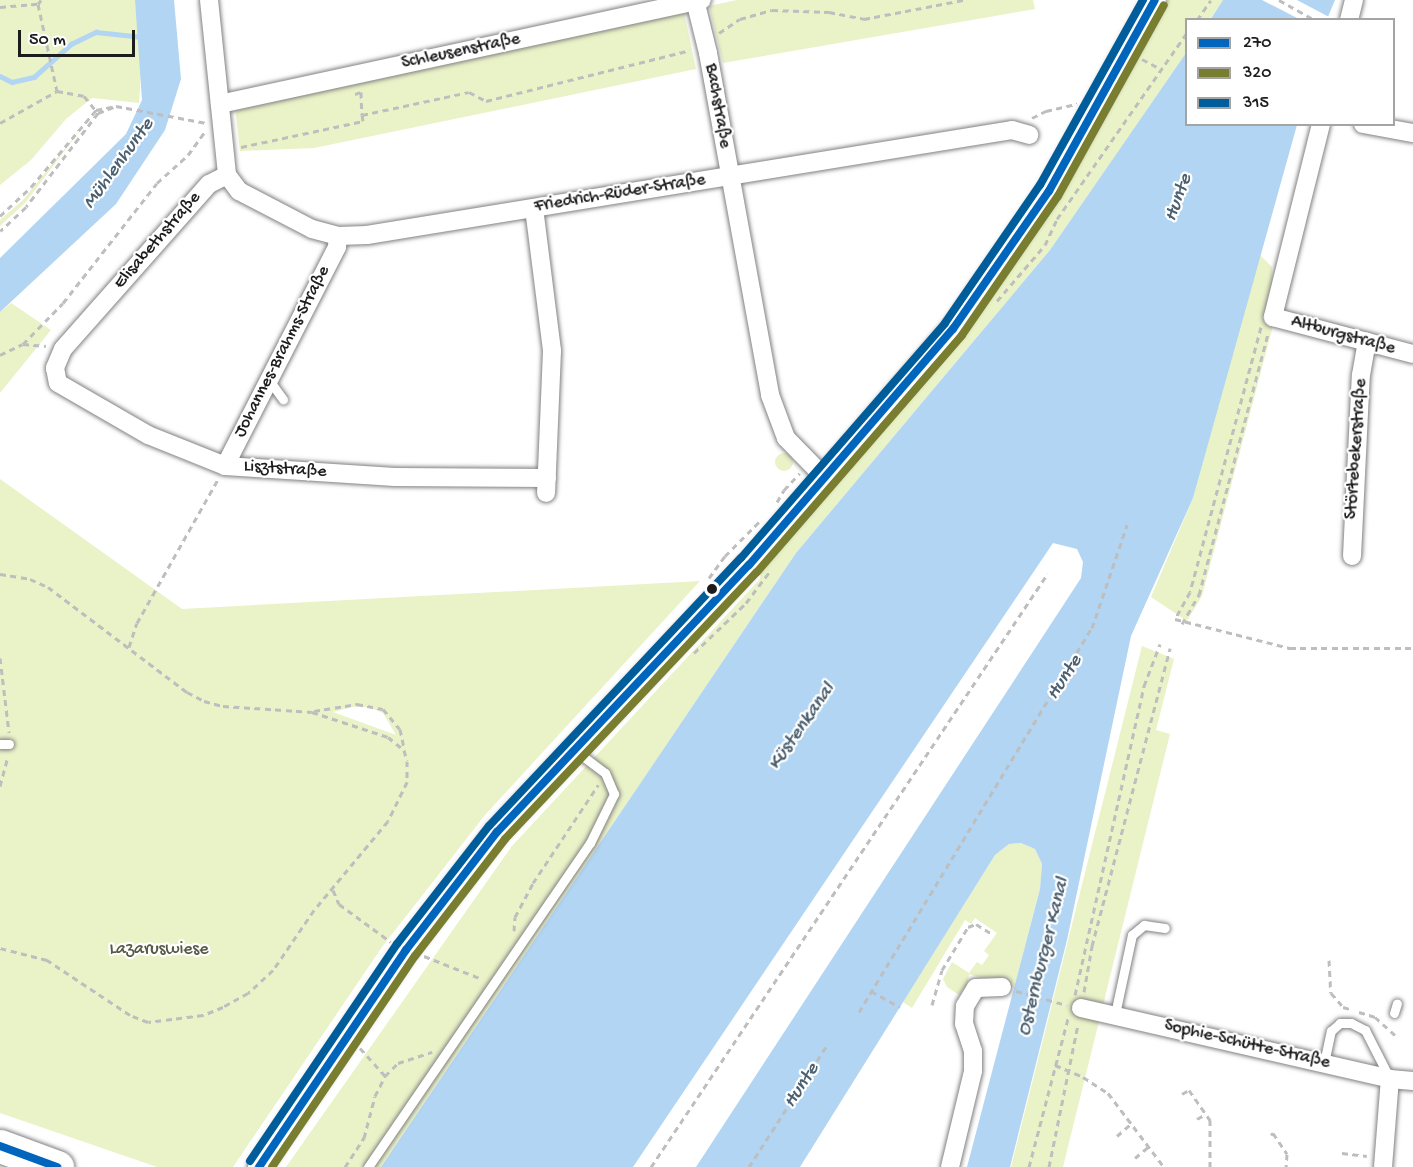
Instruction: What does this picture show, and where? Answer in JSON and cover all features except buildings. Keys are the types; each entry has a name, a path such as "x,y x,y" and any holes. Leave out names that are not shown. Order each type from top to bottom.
{"highway":[{"path":"0,1146 57,1167"}],"street":[{"path":"209,0 227,175"},
{"name":"Schleusenstraße","path":"220,104 697,0"},
{"name":"Bachstraße","path":"697,0 778,422 796,451 826,479"},
{"path":"1350,18 1354,0"},
{"path":"259,1167 416,957 497,832 826,479 954,329 1003,262 1101,101 1150,2"},
{"path":"1273,317 1321,126"},
{"path":"1374,126 1413,133"},
{"name":"Friedrich-Rüder-Straße","path":"227,175 239,191 312,229 338,236 367,235 730,176 1021,132"},
{"name":"Elisabethstraße","path":"54,369 63,349 209,184 227,175"},
{"name":"Lisztstraße","path":"54,369 58,383 148,435 225,466 546,486 552,351 534,208"},
{"name":"Johannes-Brahms-Straße","path":"225,466 337,247 338,236"},
{"name":"Altburgstraße","path":"1273,317 1413,354"},
{"name":"Störtebekerstraße","path":"1352,556 1361,375 1367,342"},
{"path":"950,1167 973,1071 973,1051 964,1024 964,1006 976,988 1002,987"},
{"name":"Sophie-Schütte-Straße","path":"1071,1009 1115,1014 1390,1079 1413,1081"},
{"path":"1383,1163 1390,1079"}],"lane":[{"path":"269,380 283,399"},
{"path":"368,1167 590,843 614,794 605,774 574,749"},
{"path":"1115,1014 1132,935 1144,925 1164,928"},
{"path":"1324,1063 1331,1031 1340,1023 1351,1023 1365,1030 1390,1079"}],"path":[{"path":"362,116 470,92 486,101 691,50 705,39 740,20 772,10 829,12 864,19 964,0"},
{"path":"1198,18 1211,0"},
{"path":"1279,0 1311,18"},
{"path":"0,7 40,2 46,48 57,92"},
{"path":"0,123 57,92 84,96 97,111"},
{"path":"225,150 363,121 361,92 349,95"},
{"path":"1021,132 1046,111 1087,102"},
{"path":"0,216 31,188 97,111 116,106 172,119 206,123 206,131 188,155 157,183 63,303 23,344 0,355"},
{"path":"0,231 26,207 97,111"},
{"path":"1183,622 1199,595 1273,317"},
{"path":"1273,317 1259,328 1190,592 1175,619 1290,648 1413,648"},
{"path":"23,344 63,349"},
{"path":"129,647 137,622 225,466"},
{"path":"859,1012 1092,628 1127,525"},
{"path":"651,1167 1048,573"},
{"path":"0,574 30,579 48,587 187,692 204,701 223,706 312,712 357,704 383,709 400,729 407,782 401,799 388,821 273,970 248,993 203,1015 164,1023 130,1015 47,960 0,948"},
{"path":"1049,1167 1070,1070 1071,1009 1144,686 1160,644"},
{"path":"1029,1167 1055,1065 1092,946 1170,648"},
{"path":"0,658 7,692 0,786"},
{"path":"312,712 388,737 404,750"},
{"path":"518,951 515,917 550,856 605,774"},
{"path":"333,890 339,904 416,957 471,977 496,981"},
{"path":"932,1005 942,970 968,927 976,924 992,934"},
{"path":"416,957 430,947"},
{"path":"1329,960 1330,993 1343,1007 1375,1017 1395,1035"},
{"path":"1002,987 1071,1009"},
{"path":"871,991 900,1007"},
{"path":"353,1057 366,1038"},
{"path":"749,1167 827,1045"},
{"path":"359,1048 385,1076"},
{"path":"345,1167 364,1138 375,1096 385,1076 398,1063 448,1051"},
{"path":"1055,1065 1070,1070 1108,1094 1164,1167"},
{"path":"1182,1094 1189,1090 1210,1120 1210,1167"},
{"path":"1197,1119 1206,1114"},
{"path":"1116,1136 1131,1124"},
{"path":"1271,1135 1287,1154 1286,1167"},
{"path":"1135,1158 1148,1147"},
{"path":"1342,1153 1383,1163"}],"green space":[{"path":"0,0 135,0 142,57 139,103 92,98 66,119 31,160 0,185"},
{"path":"737,0 1033,0 1035,9 723,63 709,6"},
{"path":"1168,0 1223,0 1211,18 1185,18 1185,54 1050,250 796,553 381,1167 286,1167 512,846 760,579 761,569 865,451 1018,254"},
{"path":"684,12 696,69 314,148 240,151 235,107"},
{"path":"88,120 25,203 0,226 0,220 23,200"},
{"path":"1259,254 1272,267 1275,318 1202,596 1187,621 1151,597 1193,498"},
{"path":"11,303 51,330 0,393 0,312"},
{"path":"784,453 790,456 793,462 790,468 784,471 778,468 775,462 778,456"},
{"name":"Lazaruswiese","path":"0,479 182,609 700,581 485,815 382,947 233,1167 157,1167 0,1113","holes":["352,707 369,707 383,713 396,735 333,712"]},
{"path":"1142,646 1174,659 1156,730 1170,734 1063,1167 1011,1167"},
{"path":"1021,843 1035,849 1042,864 1040,889 1014,988 969,974 968,983 959,995 947,987 943,979 952,962 969,973 977,962 982,965 989,955 984,951 997,933 975,918 971,924 965,920 912,1008 903,1002 995,855 1009,844"}],"water":[{"name":"Mühlenhunte","path":"135,0 174,0 181,79 165,130 116,204 0,312 0,258 126,134 142,100"},
{"path":"1223,0 1335,0 1327,18 1211,18"},
{"path":"1185,54 1185,126 1297,126 1193,498 1131,636 1067,940 1010,1167 967,1167 1040,889 1042,864 1035,849 1021,843 1009,844 995,855 800,1167 696,1167 1081,578 1083,562 1077,549 1053,543 633,1167 381,1167 796,553 1050,250"}],"pier":[{"path":"1262,0 1297,0 1331,18 1297,18"}],"waterway":[{"path":"0,76 12,82 34,77 71,44 96,32 143,37"}],"transit line":[{"name":"315","path":"250,1161 397,944 489,826 741,558 945,323 1040,185 1143,0"},
{"name":"270","path":"259,1167 406,950 497,832 749,565 953,329 1049,191 1155,0"},
{"name":"320","path":"272,1167 415,956 505,839 757,572 962,335 1058,196 1164,5"},
{"name":"270","path":"0,1146 57,1167"}],"water label":[{"name":"Hunte","path":"1179,198"},
{"name":"Hunte","path":"1065,678"},
{"name":"Küstenkanal","path":"802,727"},
{"name":"Osternburger Kanal","path":"1044,957"},
{"name":"Hunte","path":"802,1086"}]}
